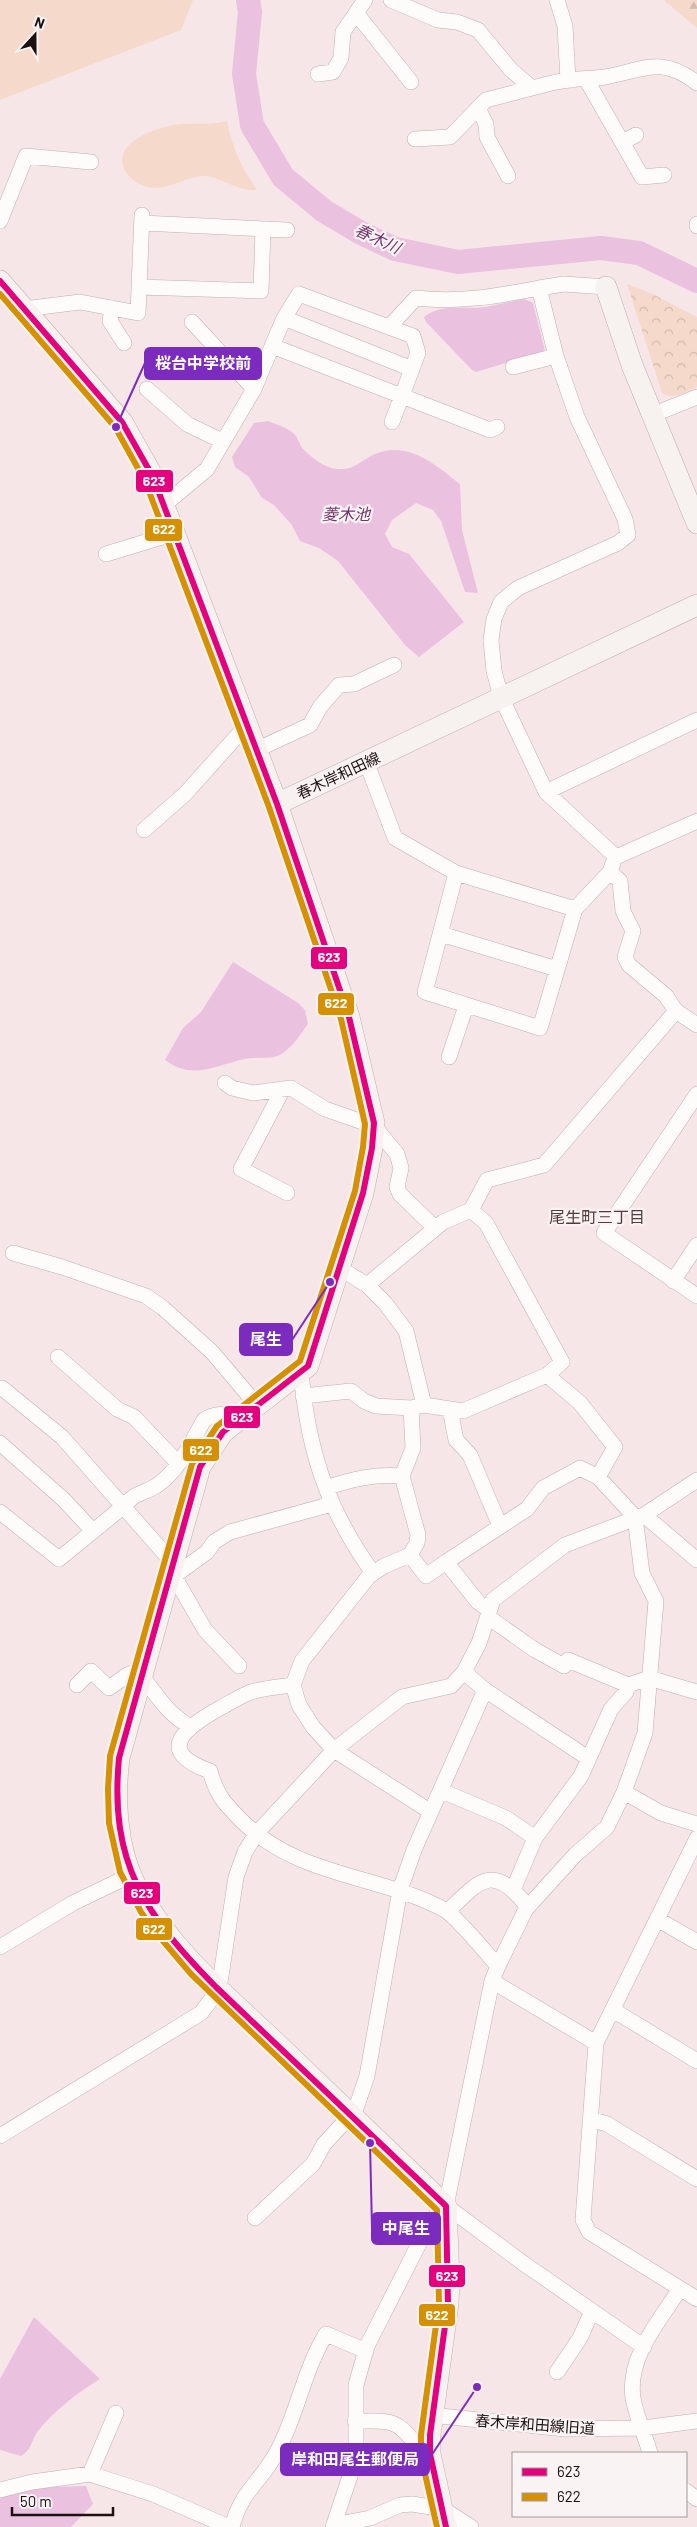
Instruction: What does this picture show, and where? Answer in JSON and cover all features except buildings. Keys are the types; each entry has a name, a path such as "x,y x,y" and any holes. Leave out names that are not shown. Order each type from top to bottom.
{"street":[{"path":"318,74 333,72 341,58 343,32 364,0"},
{"path":"391,0 438,20 457,22 478,30 511,70 532,88"},
{"path":"557,0 565,26 568,80"},
{"path":"356,13 411,82"},
{"path":"415,139 450,137 486,100 568,80 605,77 633,69 655,66 673,68 697,83"},
{"path":"586,79 642,177 664,176"},
{"path":"478,108 486,124 487,137 508,176"},
{"path":"622,142 636,135"},
{"path":"0,221 26,156 91,162"},
{"path":"24,309 80,302 138,312 142,219 287,230"},
{"path":"139,287 261,291 263,229"},
{"path":"389,327 416,298 450,301 478,300 564,284 606,287 632,365 697,523"},
{"name":"春木岸和田線","path":"2,287 24,309 122,422 138,447 164,504 246,726 277,804 697,605"},
{"path":"539,288 556,356 577,417 625,519 628,535 618,543 518,588 501,602 494,619 491,640 494,671 502,697 546,792 616,857"},
{"path":"164,504 206,469 254,389 284,318 299,294 414,336 418,353 392,422"},
{"path":"112,308 110,321 124,343"},
{"path":"284,318 412,369"},
{"path":"192,322 254,389"},
{"path":"272,346 490,430 497,426"},
{"path":"513,367 556,356"},
{"path":"147,389 187,424 222,441"},
{"path":"652,415 697,397"},
{"path":"106,554 175,534"},
{"path":"256,750 310,725 320,707 338,685 354,684 394,665"},
{"path":"546,792 697,720"},
{"path":"144,830 185,794 246,726"},
{"path":"366,761 395,838 456,873 575,909"},
{"path":"277,804 349,1017 374,1126 362,1192 340,1268 308,1366 256,1404 223,1432 200,1467 119,1758 117,1774 119,1826 131,1875 168,1938 219,1989 446,2206 644,2346"},
{"path":"456,873 425,992 540,1028 575,909 610,872 616,857 697,821"},
{"path":"610,872 620,881 623,911 633,931 625,957 629,965 666,996 676,1011 697,1025"},
{"path":"441,934 557,969"},
{"path":"449,1057 466,1006"},
{"path":"367,1285 443,1222 471,1210 487,1180 544,1165 676,1011"},
{"path":"225,1083 232,1088 253,1093 283,1089 296,1090 325,1108 374,1126 397,1154 401,1168 398,1187 400,1194 436,1228"},
{"path":"283,1089 241,1169 287,1193"},
{"path":"697,1094 604,1233 697,1296"},
{"path":"303,1396 351,1391 376,1406 417,1406 463,1411 547,1375 562,1362 486,1223 471,1210"},
{"path":"673,1281 697,1245"},
{"path":"13,1253 62,1267 146,1296 163,1308 212,1352 256,1404"},
{"path":"340,1268 367,1285 385,1303 406,1331 417,1406 413,1448 402,1476 418,1536 410,1555 384,1566 373,1574 317,1640 302,1662 293,1685 299,1704 313,1727 334,1750 431,1812"},
{"path":"58,1357 117,1409 134,1417 178,1464"},
{"path":"301,1372 312,1452 332,1504 352,1544 373,1574"},
{"path":"547,1375 580,1404 615,1447 598,1477"},
{"path":"2,1388 62,1437 124,1506 171,1571 205,1630 239,1666"},
{"path":"450,1409 456,1440 470,1455 500,1526"},
{"path":"0,1512 60,1559 124,1506 132,1495 155,1486 172,1472 204,1420 211,1415 222,1414 238,1418"},
{"path":"0,1443 64,1500 93,1531"},
{"path":"410,1555 426,1576 527,1509 543,1488 580,1468 598,1477 639,1516 697,1560"},
{"path":"326,1488 356,1478 383,1475 402,1476"},
{"path":"0,2136 201,2013 219,1989 236,1877 245,1852 256,1834 334,1750 402,1697 451,1686 464,1672 479,1643 493,1600 565,1545 639,1516 697,1480"},
{"path":"171,1571 207,1552 214,1542 230,1532 332,1504"},
{"path":"444,2518 430,2454 431,2415 448,2304 446,2206 492,1981 498,1966 528,1907 575,1855 607,1827 624,1792 645,1733 656,1601 642,1573 639,1516"},
{"path":"446,1562 488,1614 535,1650 564,1666 568,1660 628,1685 649,1678 697,1692"},
{"path":"77,1685 91,1671 109,1688 126,1675 142,1672"},
{"path":"142,1672 166,1709 178,1720 190,1726"},
{"path":"464,1672 485,1690 588,1758"},
{"path":"293,1685 266,1688 249,1693 190,1726 185,1730 180,1742 182,1754 192,1764 210,1771 220,1799 271,1846 327,1870 400,1890 448,1912 498,1966"},
{"path":"514,1890 535,1838 581,1776 610,1709 626,1692 628,1685"},
{"path":"255,2218 313,2164 324,2144 352,2116 367,2076 400,1890 431,1812 442,1791 485,1690"},
{"path":"442,1791 506,1818 535,1838"},
{"path":"624,1792 661,1813 697,1824"},
{"path":"697,1838 596,2043 583,2220 589,2232 679,2290 697,2299"},
{"path":"0,1947 73,1903 131,1875"},
{"path":"448,1912 475,1884 486,1879 501,1882 514,1890 528,1907"},
{"path":"657,1919 697,1942"},
{"path":"492,1981 596,2043"},
{"path":"613,2010 697,2060"},
{"path":"590,2119 607,2124 697,2179"},
{"path":"334,2526 356,2458 356,2385 366,2351 430,2222 446,2206"},
{"path":"650,2452 633,2399 632,2374 644,2346 679,2290"},
{"path":"557,2372 580,2338 592,2311"},
{"path":"0,2490 32,2482 90,2474 153,2494 231,2527 244,2495 279,2449 313,2355 326,2334 366,2351"},
{"path":"90,2474 116,2413"},
{"name":"春木岸和田線旧道","path":"431,2415 566,2429 643,2428 697,2421"},
{"path":"355,2421 394,2423 402,2428 414,2444 430,2454"},
{"path":"334,2526 370,2518 400,2505 412,2504 444,2518 472,2527"}],"green space":[{"path":"0,0 193,0 181,30 0,100"},
{"path":"697,0 697,28 665,1"},
{"path":"227,121 238,157 257,190 244,189 207,176 163,187 148,187 136,182 126,172 122,162 123,154 128,146 145,134 174,125"},
{"path":"627,284 651,293 697,317 697,387 675,396 662,393"}],"water":[{"path":"524,299 533,303 545,351 476,372 426,322 424,317 445,308 477,308"},
{"name":"菱木池","path":"268,421 294,433 302,448 327,467 348,468 375,454 387,450 399,450 410,452 431,462 460,484 462,530 478,593 465,592 441,521 433,510 416,503 392,520 385,534 392,547 409,554 464,622 419,657 405,645 338,561 319,548 300,541 292,525 274,505 262,498 249,477 235,467 232,457 254,423"},
{"path":"233,962 298,1003 305,1010 308,1024 290,1047 274,1057 250,1058 205,1070 186,1070 165,1060 183,1028 201,1012"},
{"path":"34,2317 100,2379 59,2409 38,2431 25,2454 21,2456 0,2450 0,2379"},
{"path":"86,2486 93,2504 71,2527 0,2527 0,2495 50,2487"}],"waterway":[{"name":"春木川","path":"248,0 250,12 244,74 252,125 283,177 324,211 361,233 395,249 458,262 601,248 639,253 697,281"}],"transit line":[{"name":"623","path":"0,281 122,422 153,477 277,804 349,1017 374,1123 372,1148 363,1193 308,1366 223,1432 200,1467 119,1758 117,1795 120,1828 127,1858 137,1885 151,1911 169,1936 216,1987 446,2206 448,2304 430,2435 430,2454 446,2527"},
{"name":"622","path":"0,294 115,427 145,481 269,807 341,1019 365,1124 355,1191 300,1361 217,1426 192,1464 110,1756 108,1789 109,1823 120,1872 141,1912 157,1934 191,1974 437,2210 439,2303 421,2435 421,2456 437,2527"}],"place":[{"name":"桜台中学校前","path":"116,427"},
{"name":"尾生","path":"330,1282"},
{"name":"中尾生","path":"370,2143"},
{"name":"岸和田尾生郵便局","path":"477,2387"}],"district":[{"name":"尾生町三丁目","path":"597,1216"}]}
